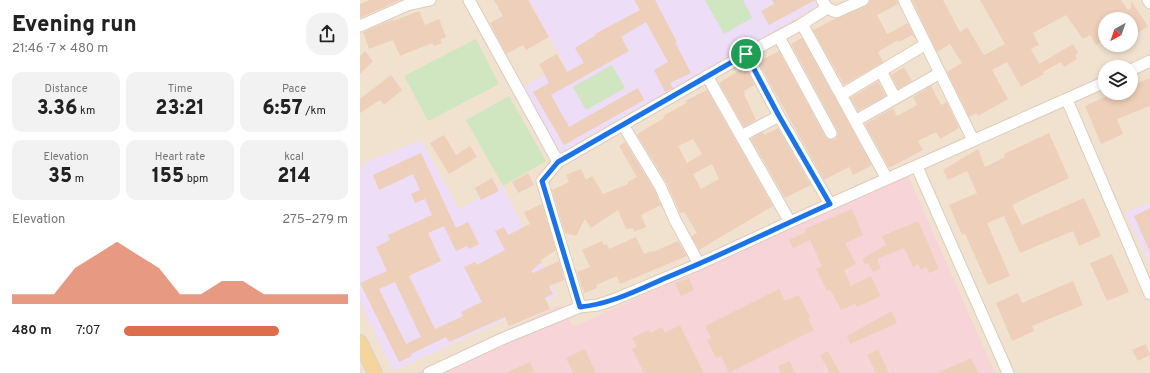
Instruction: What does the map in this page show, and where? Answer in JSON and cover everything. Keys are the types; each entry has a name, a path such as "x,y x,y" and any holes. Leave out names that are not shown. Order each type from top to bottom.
{"main road":[{"path":"360,342 376,373"}],"street":[{"path":"360,26 406,3 430,0"},
{"path":"470,0 558,162"},
{"path":"580,307 542,181 558,162 707,76 802,24 824,4 836,12 863,0"},
{"path":"904,0 973,140"},
{"path":"802,24 887,179"},
{"path":"779,36 831,133"},
{"path":"841,95 926,44"},
{"path":"746,54 779,116 830,204"},
{"path":"1138,67 1150,61"},
{"path":"881,71 895,98"},
{"path":"855,121 940,73"},
{"path":"707,76 790,222"},
{"path":"429,373 504,338 580,307 598,305 613,300 699,264 830,204 917,167 973,140 1098,85"},
{"path":"1067,100 1150,294"},
{"path":"741,136 779,116"},
{"path":"623,125 660,186 699,264"},
{"path":"917,167 1008,373"}],"shaded area":[{"path":"360,0 1150,0 1150,373 360,373"},
{"path":"529,0 814,0 817,6 688,83 558,156 521,88 564,64"},
{"path":"421,140 459,209 502,185 557,296 393,371 360,303 360,169 365,167 364,163"},
{"path":"908,176 995,373 416,373 562,304 573,327"},
{"path":"1150,202 1150,263 1125,213"}],"green space":[{"path":"705,0 743,0 752,18 724,34"},
{"path":"476,39 499,84 428,121 404,76"},
{"path":"612,65 625,88 586,110 573,87"},
{"path":"509,96 546,161 503,186 466,120"}],"building":[{"path":"370,0 400,0 360,18 360,4"},
{"path":"494,0 528,0 549,37 526,50 523,45 506,54 490,23 503,16"},
{"path":"634,0 655,0 691,73 670,83 673,88 665,92 654,70 668,62 646,22 621,37 629,51 551,95 569,127 638,88 644,100 564,145 533,92 549,83 539,64 557,54 567,72 584,63 575,48 596,35 595,34 640,10"},
{"path":"772,0 815,0 769,25 761,11 774,4"},
{"path":"870,0 897,0 898,4 877,15 887,34 908,23 917,41 912,35 899,42 898,40 878,52 883,62 844,85 813,30 866,6"},
{"path":"912,0 943,0 960,32 967,27 984,55 1005,44 980,0 1121,0 1128,10 1131,8 1131,1 1148,26 1138,33 1138,12 1098,12 1098,44 1096,45 1090,35 1083,39 1066,15 1033,33 1039,45 1031,49 1039,64 1073,44 1078,53 1075,55 1077,59 1064,67 1061,62 1021,87 1007,62 992,70 1008,99 978,116 976,113 969,117 947,72 962,63 950,44 937,52"},
{"path":"419,11 425,25 439,19 446,37 440,40 442,43 434,46 432,43 400,56 393,40 369,49 363,32 394,19 393,21"},
{"path":"802,38 872,165 853,175 849,167 824,180 758,62 779,51 825,136 830,140 835,139 838,134 837,130 791,44"},
{"path":"365,51 373,61 360,74 360,56"},
{"path":"745,67 755,85 744,91 744,94 756,120 744,127 719,83"},
{"path":"904,67 912,81 898,89 891,75"},
{"path":"391,75 402,90 384,105 380,100 360,113 360,99"},
{"path":"1150,78 1150,106 1117,119 1123,134 1101,144 1085,106 1098,100 1138,100 1138,83"},
{"path":"878,81 886,96 858,111 850,98"},
{"path":"931,86 941,105 947,102 959,128 940,139 936,132 918,141 923,150 889,168 865,124 893,108 897,116 917,105 913,97"},
{"path":"707,90 773,206 699,250 691,236 697,233 684,212 680,213 666,182 637,135 664,118 663,116 686,103 685,101","holes":["693,139 702,154 687,163 678,146","712,164 719,179 701,189 693,174"]},
{"path":"778,128 811,185 785,198 751,139 763,132 764,135"},
{"path":"1049,133 1069,178 1012,205 1022,225 1084,198 1101,236 1079,246 1073,231 1020,253 1004,216 987,223 1010,276 988,285 965,234 962,235 949,205 977,193 967,171 948,180 943,170 978,149 985,167 1005,157 1004,154"},
{"path":"444,135 456,155 470,146 477,157 449,174 430,143"},
{"path":"625,142 654,189 661,205 641,215 646,227 634,232 633,228 626,229 618,210 591,228 585,219 576,236 565,233 552,190 569,182 566,175 581,169 586,180 592,176 603,194 628,184 628,182 637,177 619,146"},
{"path":"421,153 456,228 468,222 479,244 469,249 467,246 456,251 444,226 428,233 441,261 409,276 435,329 463,316 461,312 482,302 464,267 475,262 477,265 505,250 495,231 504,227 508,235 530,224 524,212 542,204 556,250 541,260 542,262 531,271 533,273 559,261 564,280 549,286 553,294 545,298 550,309 509,326 505,317 449,342 446,337 411,354 412,356 399,362 360,283 387,271 376,247 390,240 388,235 432,215 425,199 415,203 411,194 420,190 413,174 379,190 373,175","holes":["395,282 421,337 406,344 379,289"]},
{"path":"528,173 534,185 518,193 512,182"},
{"path":"492,178 499,191 481,200 475,188"},
{"path":"1150,208 1150,252 1134,216"},
{"path":"852,209 863,235 845,243 856,264 844,270 851,286 871,276 881,296 857,307 855,304 841,310 830,289 827,291 816,269 822,266 810,240 793,248 789,240 806,232 805,229"},
{"path":"918,221 939,269 929,273 926,267 921,270 918,264 913,267 904,248 877,259 881,268 873,272 868,263 865,264 862,259 886,245 882,236"},
{"path":"636,237 644,254 653,252 678,241 687,256 620,284 617,276 596,285 597,288 584,293 577,272 590,267 582,250 602,241 604,245 607,244 609,249"},
{"path":"1112,254 1129,292 1107,301 1090,263"},
{"path":"689,278 694,290 681,296 675,283"},
{"path":"1073,281 1083,305 1032,326 1034,331 1012,341 996,303 1018,293 1022,303"},
{"path":"779,289 785,301 799,295 810,317 808,318 814,330 729,373 721,356 716,358 707,340 711,338 705,326"},
{"path":"892,311 897,323 850,344 847,336"},
{"path":"680,325 704,373 644,373 632,349 637,347 632,338 649,330 650,333 662,327 665,333"},
{"path":"1146,344 1150,355 1138,361 1132,350"},
{"path":"585,349 596,373 573,373 566,358"},
{"path":"878,350 889,373 876,373 867,355"},
{"path":"828,351 840,373 830,373 820,355"},
{"path":"971,358 978,373 937,373"},
{"path":"790,361 795,373 781,373 778,366"},
{"path":"530,362 535,373 506,373"}],"route":[{"path":"746,54 779,116 830,204 699,264 613,300 598,305 580,307 542,181 558,162 746,54"}]}
